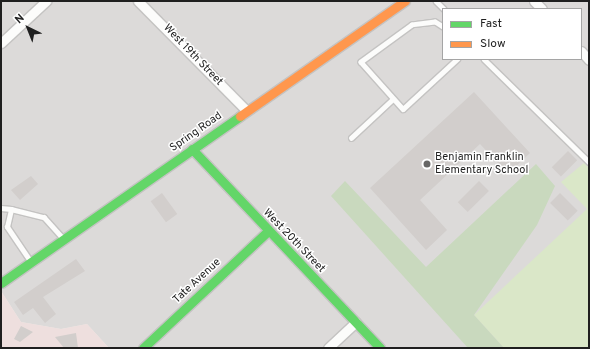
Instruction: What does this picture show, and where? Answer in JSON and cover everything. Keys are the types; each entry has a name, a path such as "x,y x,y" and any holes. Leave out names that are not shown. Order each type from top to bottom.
{"street":[{"path":"1,43 46,1"},
{"name":"West 19th Street","path":"138,1 246,110"},
{"name":"Spring Road","path":"1,283 246,110 405,1"},
{"path":"582,52 589,60"},
{"name":"West 20th Street","path":"192,149 380,348"},
{"name":"Tate Avenue","path":"143,348 268,231"},
{"path":"328,348 356,322"}],"lane":[{"path":"442,25 436,22 412,25 361,62 403,109 456,60"},
{"path":"485,60 589,162"},
{"path":"351,138 393,99"},
{"path":"1,208 44,217 64,239"},
{"path":"11,209 7,227 31,262"}],"shaded area":[{"path":"1,1 589,1 589,348 109,348 87,324 61,329 21,322 1,291"},
{"path":"1,291 21,322 61,329 87,324 109,348 1,348"}],"green space":[{"path":"584,163 589,168 589,348 504,348 474,315 587,209 561,182"},
{"path":"536,164 555,186 537,225 474,315 504,348 468,348 331,196 345,181 426,267"}],"building":[{"name":"Benjamin Franklin Elementary School","path":"474,92 530,153 508,174 480,144 420,200 447,230 426,250 370,188"},
{"path":"568,151 577,160 561,176 552,167"},
{"path":"31,176 38,184 20,200 11,190"},
{"path":"479,181 489,191 468,212 458,202"},
{"path":"162,193 177,214 166,222 151,201"},
{"path":"560,193 578,211 568,221 550,203"},
{"path":"76,259 85,271 43,297 56,314 45,323 33,308 23,315 14,302"},
{"path":"21,326 33,332 20,342 14,339"},
{"path":"76,333 78,348 64,348 55,337"}],"traffic: fast":[{"path":"1,283 240,116"},
{"path":"192,149 380,348"},
{"path":"143,348 268,231"}],"traffic: slow":[{"path":"240,116 405,1"}],"place":[{"name":"Benjamin Franklin Elementary School","path":"427,164"}]}
